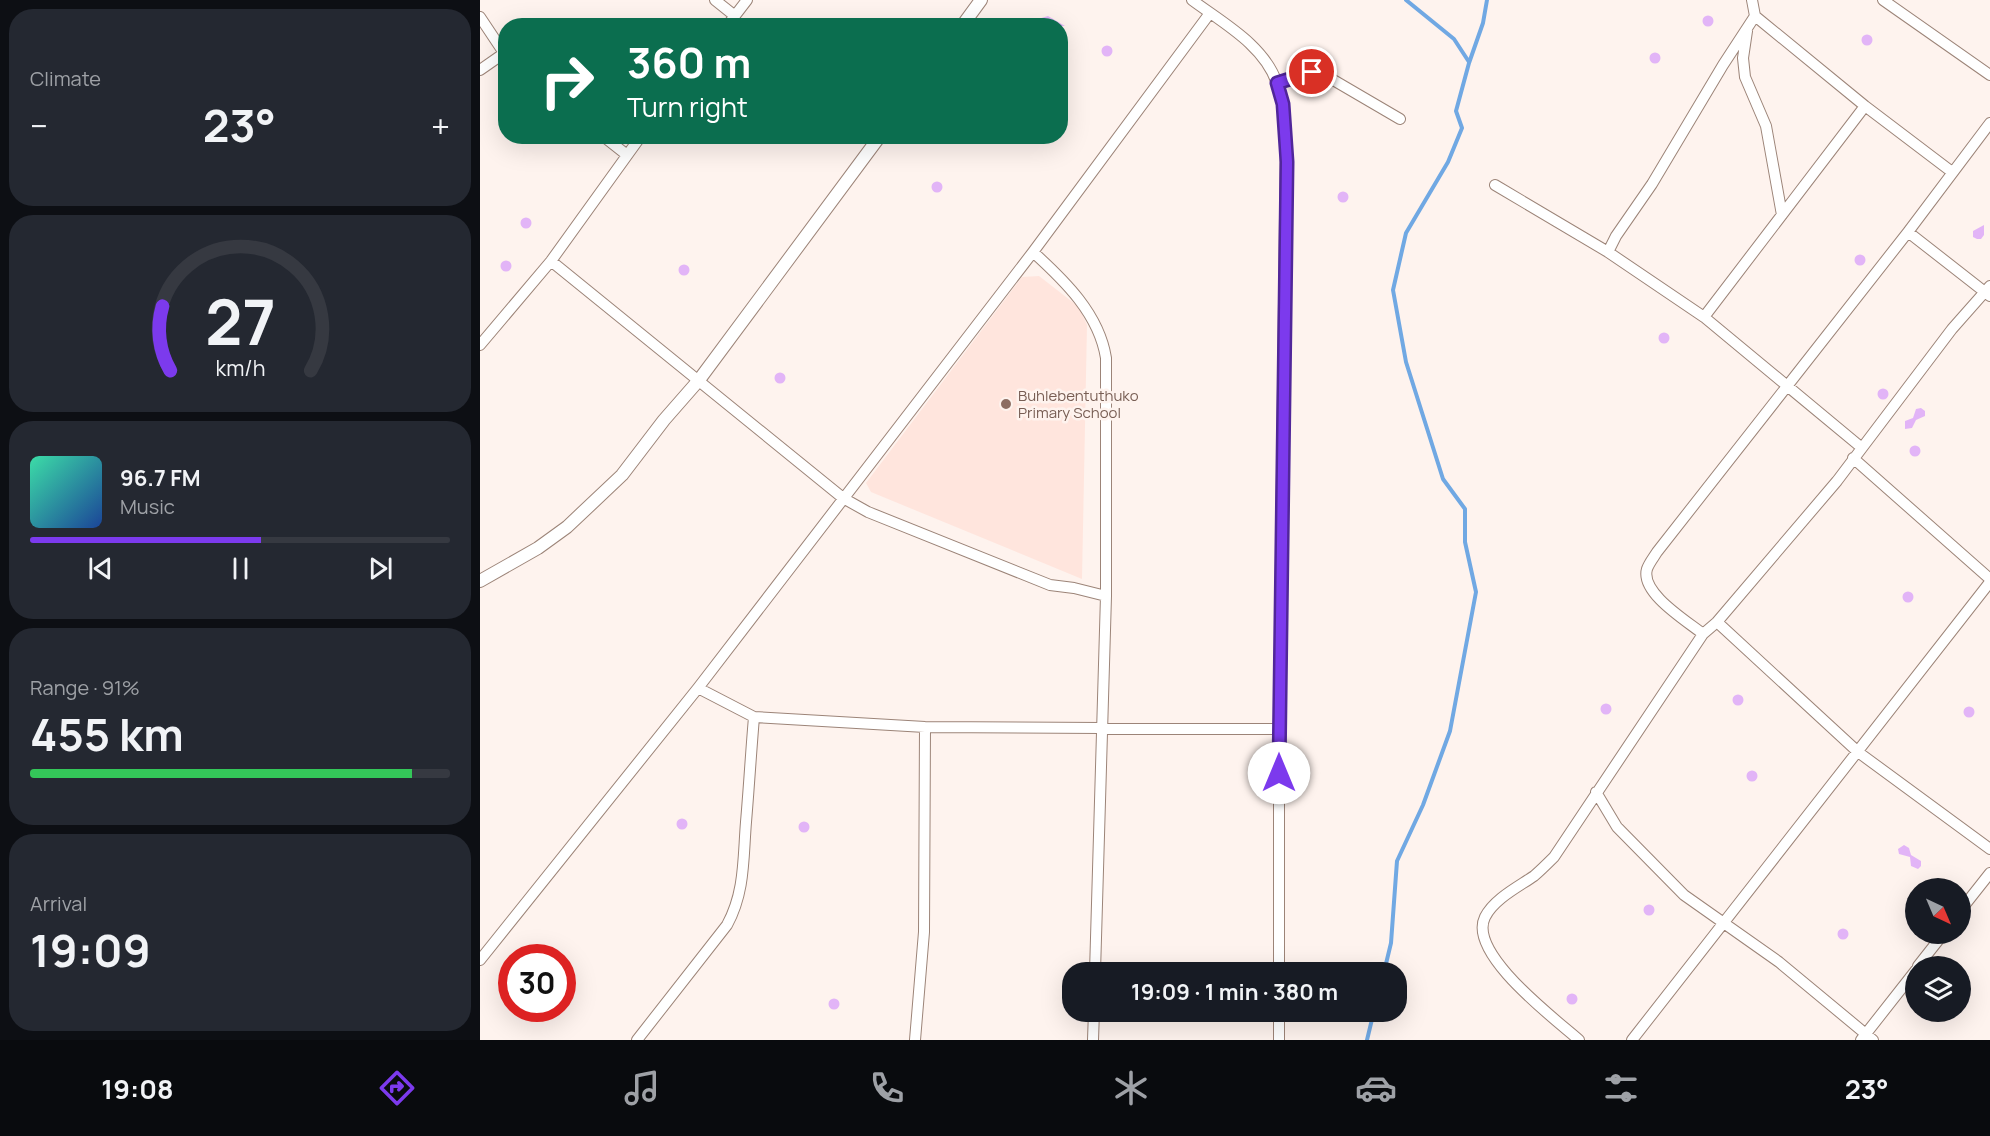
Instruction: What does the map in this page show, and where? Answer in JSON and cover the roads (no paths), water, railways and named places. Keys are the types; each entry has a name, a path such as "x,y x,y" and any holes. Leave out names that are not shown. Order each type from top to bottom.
{"street":[{"path":"714,0 735,16 747,0"},
{"path":"968,18 981,0"},
{"path":"1192,0 1236,32 1256,50 1270,67 1277,83 1284,114 1287,162 1279,729 1279,962"},
{"path":"1752,0 1755,16 1865,106 1952,172"},
{"path":"1882,0 1990,75"},
{"path":"480,960 698,688 1033,252 1210,14"},
{"path":"1608,252 1755,16"},
{"path":"480,17 498,46"},
{"path":"1748,28 1743,58 1745,77 1766,126 1782,215"},
{"path":"480,70 498,59"},
{"path":"1277,83 1303,73 1323,74 1400,119"},
{"path":"1704,317 1865,106"},
{"path":"1703,634 1651,590 1647,581 1647,569 1657,552 1908,232 1990,123"},
{"path":"613,144 627,155"},
{"path":"480,345 551,261 635,144"},
{"path":"480,581 538,548 588,509 622,475 664,420 699,380 874,144"},
{"path":"1495,185 1608,252 1704,317 1862,448"},
{"path":"1579,1040 1501,968 1484,939 1482,926 1485,916 1497,902 1536,874 1554,857 1703,634 1717,622 1830,489 1952,329 1988,292 1908,232"},
{"path":"1033,252 1049,267 1095,322 1103,340 1106,358 1106,596 1095,962"},
{"path":"551,261 843,498 868,512 1050,585 1106,596"},
{"path":"1632,1040 1990,580 1853,458"},
{"path":"1717,622 1858,752 1990,849"},
{"path":"698,688 754,717 925,727 1279,729"},
{"path":"638,1040 727,925 740,898 754,717"},
{"path":"915,1040 924,932 925,727"},
{"path":"1596,792 1617,827 1684,896 1779,963 1867,1038 1905,985"},
{"path":"1971,897 1990,873"},
{"path":"1926,956 1935,944"},
{"path":"1093,1040 1094,1022"},
{"path":"1279,1022 1279,1040"}],"waterway":[{"path":"1406,0 1454,39 1469,62"},
{"path":"1386,962 1391,943 1397,861 1423,805 1450,731 1476,592 1465,542 1465,509 1443,479 1406,362 1393,290 1406,233 1448,162 1462,128 1456,111 1483,23 1487,0"},
{"path":"1367,1040 1371,1022"}],"place":[{"name":"Buhlebentuthuko Primary School","path":"1006,404"}]}
